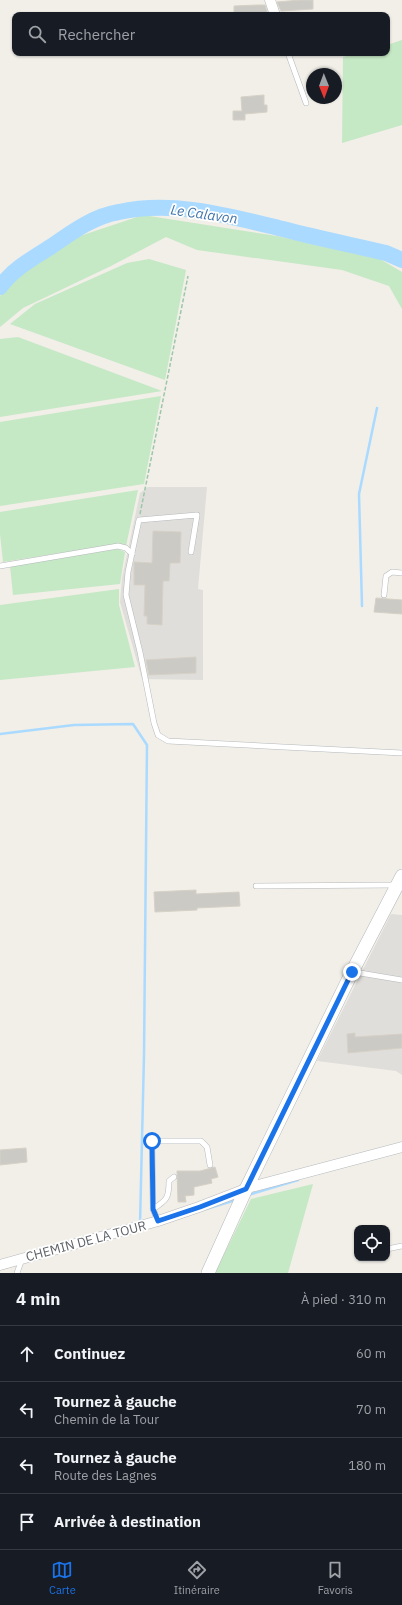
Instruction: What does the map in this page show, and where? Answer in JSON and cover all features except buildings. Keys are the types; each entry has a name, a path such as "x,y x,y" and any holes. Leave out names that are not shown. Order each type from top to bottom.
{"street":[{"path":"270,0 274,12"},
{"path":"208,1273 246,1189 352,972 400,881"},
{"name":"CHEMIN DE LA TOUR","path":"0,1264 158,1221 246,1189 402,1147"}],"lane":[{"path":"289,56 306,103"},
{"path":"191,552 197,515 139,520 128,572 126,595 158,736 168,741 402,753"},
{"path":"0,566 118,546 126,548 132,554"},
{"path":"384,595 386,576 392,572 402,573"},
{"path":"256,886 400,881"},
{"path":"352,972 402,980"},
{"path":"158,1221 153,1209 152,1141 201,1141 206,1147 210,1165"},
{"path":"153,1209 164,1202 169,1194 169,1181 174,1177"},
{"path":"390,1248 402,1246"},
{"path":"18,1273 23,1258"}],"path":[{"path":"139,520 188,276"}],"shaded area":[{"path":"148,487 207,487 198,589 203,590 203,680 142,679 120,602 122,578 140,493"},
{"path":"391,914 402,915 402,1075 396,1071 317,1061"}],"green space":[{"path":"402,40 402,125 342,143 343,57 390,56 390,44"},
{"path":"143,215 277,236 380,259 402,272 402,309 389,286 342,270 197,250 166,237 111,266 23,308 0,327 0,296 19,272 80,236"},
{"path":"149,259 186,270 165,380 10,324 35,304 127,263"},
{"path":"18,337 162,391 0,417 0,339"},
{"path":"161,396 144,484 0,506 0,422"},
{"path":"138,490 126,546 118,544 3,562 0,534 0,512"},
{"path":"118,549 125,552 120,584 13,595 10,566"},
{"path":"119,589 119,605 135,667 0,680 0,605"},
{"path":"313,1184 288,1273 215,1273 251,1199"}],"waterway":[{"name":"Le Calavon","path":"0,287 24,264 84,225 110,214 140,209 181,209 222,215 386,253 402,260"},
{"path":"362,606 359,494 377,408"},
{"path":"0,734 74,725 133,724 147,745 144,1055 140,1224"},
{"path":"248,1195 298,1180"},
{"path":"206,1209 236,1200"}],"route":[{"path":"152,1141 153,1209 158,1221 246,1189 352,972"}]}
